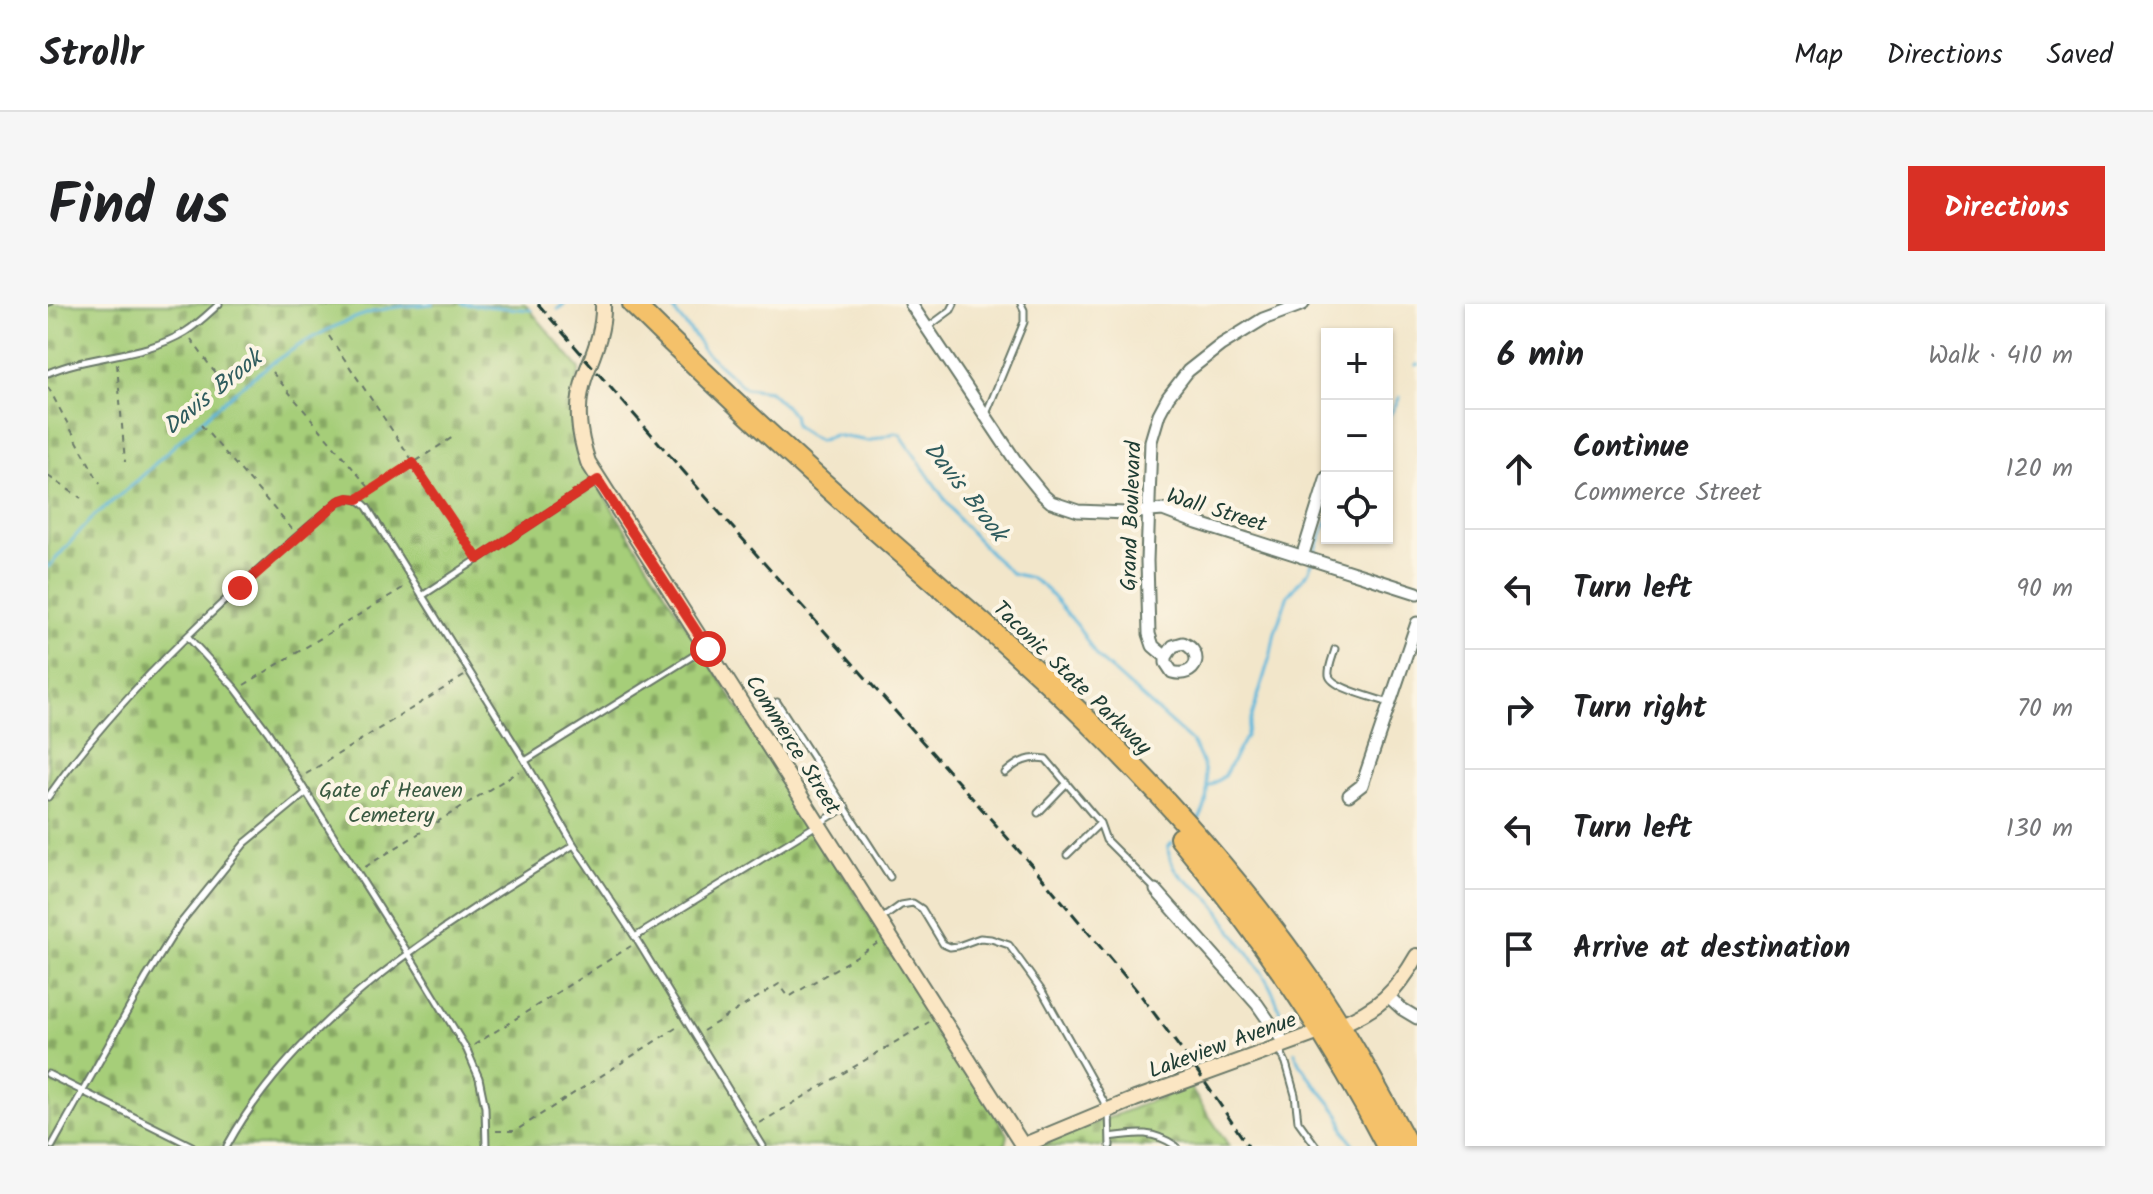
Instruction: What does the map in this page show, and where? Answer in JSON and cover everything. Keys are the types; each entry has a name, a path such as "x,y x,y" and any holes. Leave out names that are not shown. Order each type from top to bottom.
{"highway":[{"name":"Taconic State Parkway","path":"616,304 748,431 1018,670 1103,753 1158,812 1331,1028 1408,1146"},
{"name":"Taconic State Parkway","path":"633,304 752,420 1022,658 1108,741 1190,829 1291,953 1331,1028 1387,1146"}],"street":[{"name":"Commerce Street","path":"603,304 600,335 582,385 578,411 581,442 588,462 1023,1146"},
{"name":"Wall Street","path":"912,304 1017,463 1051,502 1078,511 1126,513 1163,510 1417,593"},
{"name":"Grand Boulevard","path":"1166,657 1153,646 1149,634 1147,561 1151,441 1159,414 1188,371 1221,345 1263,319 1303,304"},
{"path":"1302,557 1321,496"},
{"path":"1349,795 1362,785 1417,623"},
{"path":"1156,890 1257,1004 1282,1046"},
{"name":"Lakeview Avenue","path":"1023,1146 1135,1099 1366,1013 1389,997 1417,956"},
{"path":"1389,997 1417,1018"}],"lane":[{"path":"48,373 94,358 137,351 185,332 219,304"},
{"path":"926,328 951,310 954,304"},
{"path":"986,415 1024,322 1021,304"},
{"path":"422,596 598,480"},
{"path":"48,797 114,712 222,604 339,501 358,499 367,507 763,1146"},
{"path":"188,637 236,689 268,732 467,1050 479,1078 485,1107 486,1146"},
{"path":"1335,649 1330,668 1331,682 1390,703"},
{"path":"527,763 696,654"},
{"path":"777,702 890,877"},
{"path":"1005,773 1016,762 1037,757 1046,759 1100,823 1106,840 1156,890"},
{"path":"1038,813 1067,783"},
{"path":"52,1146 165,946 191,908 245,843 307,792"},
{"path":"636,940 846,807"},
{"path":"1067,855 1100,823"},
{"path":"227,1146 257,1099 301,1047 352,1000 408,953 574,845"},
{"path":"879,920 901,905 913,903 922,909 943,944 958,946 980,938 1009,945 1042,991 1109,1111 1110,1146"},
{"path":"1282,1046 1295,1095 1298,1121 1316,1146"},
{"path":"48,1074 192,1146"},
{"path":"1110,1137 1143,1132 1176,1146"}],"path":[{"path":"48,306 54,304"},
{"path":"185,332 220,380"},
{"path":"329,336 478,559"},
{"path":"116,355 125,462"},
{"path":"272,372 371,490"},
{"path":"48,387 100,484"},
{"path":"201,425 298,536"},
{"path":"358,499 456,435"},
{"path":"48,476 81,498"},
{"path":"236,689 413,582"},
{"path":"298,778 470,672"},
{"path":"357,871 527,763"},
{"path":"695,1036 779,984 789,997 890,936"},
{"path":"467,1050 636,940"},
{"path":"753,1128 941,1015"},
{"path":"487,1131 515,1131 686,1021"}],"green space":[{"name":"Gate of Heaven Cemetery","path":"48,304 525,304 580,369 573,412 579,456 1008,1135 1006,1144 48,1146"},
{"path":"1189,1086 1229,1146 1038,1146"}],"waterway":[{"name":"Davis Brook","path":"48,567 93,517 217,407 275,361 306,341 372,312 433,304"},
{"name":"Davis Brook","path":"462,304 531,310"},
{"name":"Davis Brook","path":"558,309 564,304"},
{"name":"Davis Brook","path":"671,304 703,350 745,388 769,391 793,414 795,426 819,441 834,435 869,441 900,434 959,520 1011,573 1031,578 1045,588 1078,626 1096,656 1191,741 1201,759 1207,792 1203,813 1197,822"},
{"path":"1393,409 1400,397"},
{"path":"1315,552 1321,536"},
{"path":"1208,787 1224,776 1246,736 1288,595 1312,563"},
{"name":"Davis Brook","path":"1172,843 1168,847 1173,866 1218,909 1269,984 1282,1021"},
{"name":"Davis Brook","path":"1295,1052 1304,1070 1340,1116 1354,1146"}],"railway":[{"path":"538,304 1035,869 1139,993 1248,1146"}],"route":[{"path":"240,588 339,501 358,499 413,463 478,559 598,480 708,649"}]}
